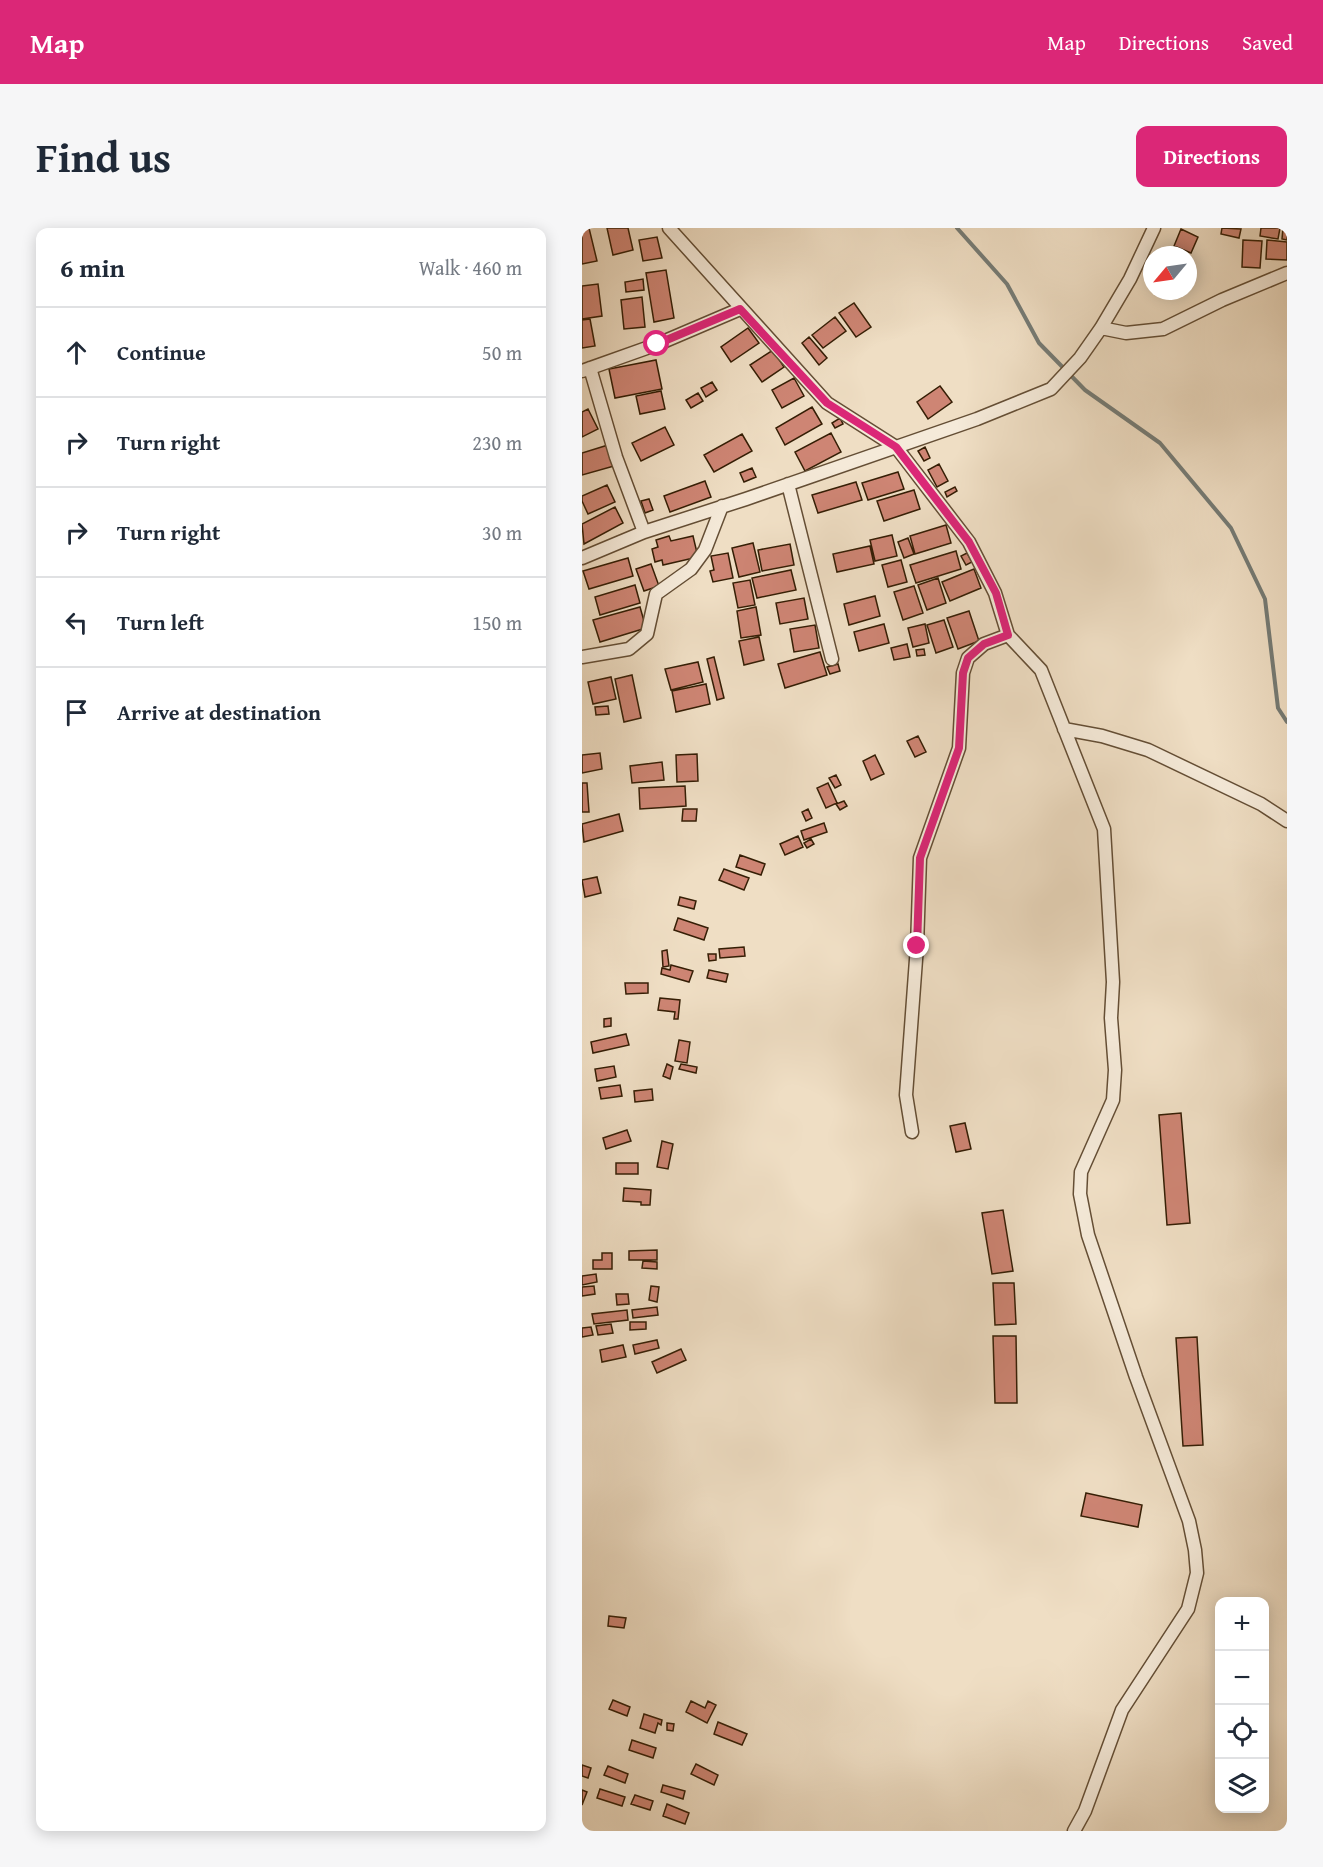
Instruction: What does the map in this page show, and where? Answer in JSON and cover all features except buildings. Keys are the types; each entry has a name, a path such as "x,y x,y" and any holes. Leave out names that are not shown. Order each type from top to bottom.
{"street":[{"path":"669,228 827,403 896,447 969,542 996,593 1008,635 1041,670 1104,828 1113,982 1111,1018 1115,1070 1113,1100 1081,1172 1080,1194 1092,1246 1136,1377 1189,1521 1197,1573 1188,1609 1122,1710 1085,1811 1074,1831"},
{"path":"582,558 644,532 977,419 1052,389 1080,358 1101,328 1130,279 1154,228"},
{"path":"1101,328 1126,333 1163,329 1222,300 1287,273"},
{"path":"644,532 586,369 657,344 740,309"},
{"path":"788,484 832,659"},
{"path":"582,657 629,649 647,634 656,594 691,569 705,550 722,506"},
{"path":"912,1132 906,1095 917,946 920,858 959,748 965,665 968,658 984,644 1008,635"},
{"path":"1064,729 1102,736 1148,750 1261,804 1287,821"}],"waterway":[{"path":"957,228 1007,284 1039,343 1085,390 1160,443 1231,528 1265,599 1278,708 1287,722"}],"route":[{"path":"657,344 740,309 827,403 896,447 969,542 996,593 1008,635 984,644 968,658 963,673 959,748 920,858 917,946"}]}
